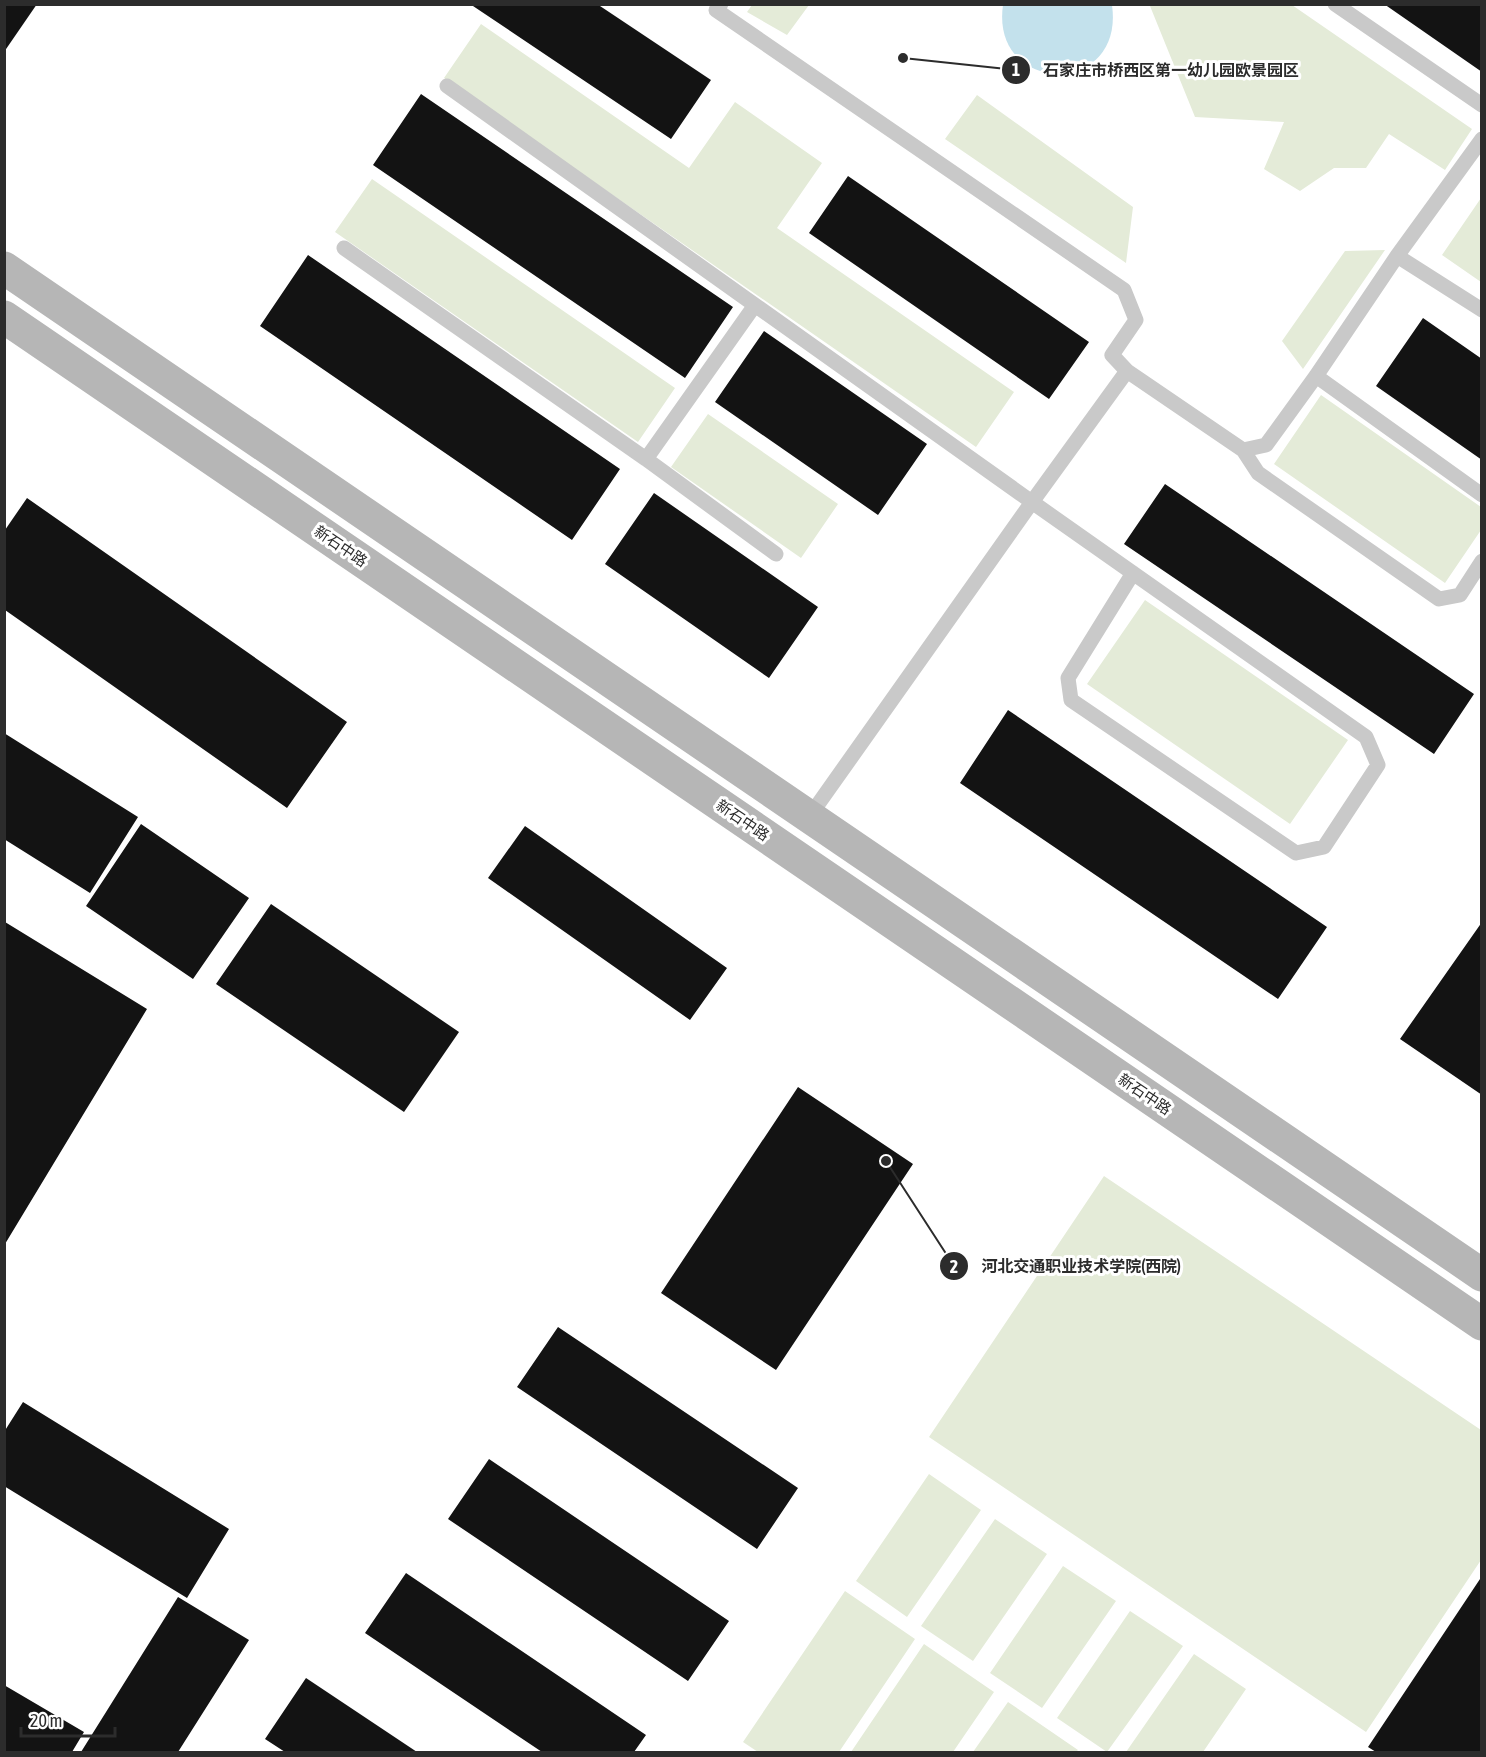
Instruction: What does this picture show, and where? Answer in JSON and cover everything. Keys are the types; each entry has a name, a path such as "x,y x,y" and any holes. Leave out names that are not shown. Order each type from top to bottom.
{"main road":[{"path":"4,268 1482,1275"},
{"name":"新石中路","path":"4,317 1482,1324"}],"lane":[{"path":"1335,4 1482,105"},
{"path":"715,6 1124,290 1136,320 1112,355 1127,370 1243,450 1258,473 1439,598 1460,595 1482,561"},
{"path":"447,86 1032,502 1366,736 1378,765 1324,847 1296,853 1071,700 1068,678 1133,573"},
{"path":"1243,450 1266,445 1397,256 1482,139"},
{"path":"344,248 646,459 776,554"},
{"path":"1397,256 1482,310"},
{"path":"646,459 755,305"},
{"path":"809,817 1127,370"},
{"path":"1316,376 1482,495"}],"green space":[{"path":"752,5 809,5 787,35 747,12"},
{"path":"1151,5 1292,5 1472,129 1445,170 1389,134 1366,168 1334,168 1300,191 1264,169 1284,122 1195,117"},
{"path":"481,24 689,168 735,102 822,163 777,228 1014,392 976,447 444,78"},
{"path":"977,95 1133,207 1126,263 945,139"},
{"path":"372,179 675,388 638,442 335,232"},
{"path":"1481,198 1481,282 1442,255"},
{"path":"1385,250 1303,369 1282,341 1345,251"},
{"path":"1321,395 1481,507 1481,530 1445,583 1274,464"},
{"path":"708,414 838,504 801,558 671,467"},
{"path":"1145,600 1348,740 1290,824 1087,684"},
{"path":"1104,1176 1481,1430 1481,1560 1366,1732 929,1437"},
{"path":"929,1474 981,1510 907,1617 856,1581"},
{"path":"995,1519 1047,1554 973,1661 921,1626"},
{"path":"1063,1566 1116,1601 1042,1708 990,1673"},
{"path":"845,1591 915,1639 839,1752 758,1752 743,1742"},
{"path":"1130,1611 1183,1646 1107,1752 1057,1718"},
{"path":"924,1644 994,1692 953,1752 851,1752"},
{"path":"1194,1654 1246,1689 1203,1752 1126,1752"},
{"path":"1008,1702 1078,1750 1076,1752 973,1752"}],"water":[{"path":"1003,5 1112,5 1111,35 1099,57 1080,70 1058,74 1035,69 1016,56 1004,35"}],"building":[{"path":"4,4 37,4 4,52"},
{"path":"470,4 597,4 711,80 671,139"},
{"path":"1384,4 1482,4 1482,72"},
{"path":"421,94 733,307 685,378 373,165"},
{"path":"848,176 1089,342 1049,399 809,233"},
{"path":"308,255 620,469 572,540 260,326"},
{"path":"1423,318 1482,359 1482,460 1376,386"},
{"path":"764,331 927,444 878,515 715,402"},
{"path":"1165,484 1474,694 1434,754 1124,544"},
{"path":"654,493 818,607 769,678 605,564"},
{"path":"27,498 347,722 287,808 5,610 5,530"},
{"path":"1008,710 1327,927 1278,999 960,783"},
{"path":"4,733 138,817 90,893 4,839"},
{"path":"141,824 249,898 193,979 86,906"},
{"path":"525,826 727,968 690,1020 488,878"},
{"path":"271,904 459,1032 404,1112 216,984"},
{"path":"5,922 147,1009 5,1244"},
{"path":"1482,922 1482,1095 1400,1039"},
{"path":"798,1087 913,1164 776,1370 661,1293"},
{"path":"558,1327 798,1488 757,1549 517,1387"},
{"path":"23,1402 229,1529 187,1598 4,1486 4,1432"},
{"path":"489,1459 729,1621 688,1681 448,1519"},
{"path":"406,1573 646,1735 634,1752 542,1752 365,1633"},
{"path":"1482,1576 1482,1752 1376,1752 1368,1747"},
{"path":"178,1597 249,1640 178,1752 81,1752"},
{"path":"306,1678 417,1752 285,1752 265,1739"},
{"path":"4,1685 84,1732 72,1752 4,1752"}],"place":[{"name":"石家庄市桥西区第一幼儿园欧景园区","path":"903,58"},
{"name":"河北交通职业技术学院(西院)","path":"886,1161"}]}
